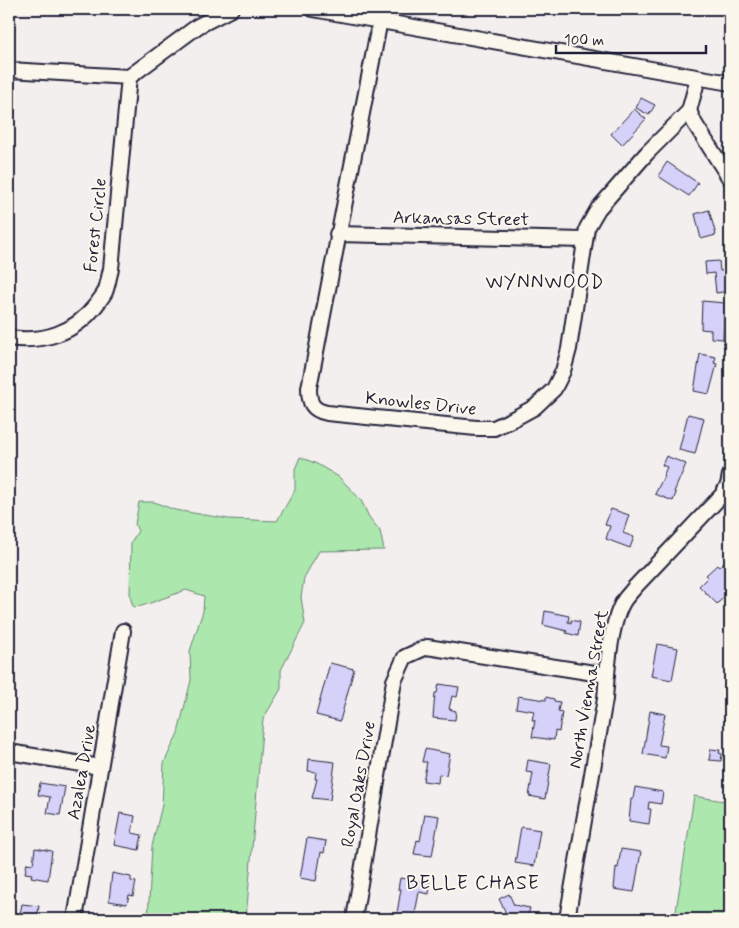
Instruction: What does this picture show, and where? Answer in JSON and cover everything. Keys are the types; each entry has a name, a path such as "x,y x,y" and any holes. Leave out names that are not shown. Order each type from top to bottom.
{"street":[{"path":"9,70 129,77 198,26 231,9"},
{"path":"313,9 730,83"},
{"name":"Knowles Drive","path":"380,20 308,388 308,397 317,411 327,413 476,428 494,428 535,406 554,389 563,371 569,349 586,228 598,209 647,153 689,111 698,78"},
{"name":"Forest Circle","path":"9,338 19,340 46,338 70,329 91,312 105,293 111,269 129,77"},
{"path":"689,111 695,124 730,179"},
{"name":"Arkansas Street","path":"337,234 584,240"},
{"name":"North Vienna Street","path":"567,919 605,699 615,626 625,599 722,495 728,485 730,475"},
{"name":"Azalea Drive","path":"75,919 124,631"},
{"name":"Royal Oaks Drive","path":"354,919 394,682 405,657 427,647 607,675"},
{"path":"9,752 100,766"}],"green space":[{"path":"300,457 317,464 339,477 361,500 369,517 380,531 384,550 319,551 304,578 301,597 305,623 281,670 281,689 263,719 246,919 148,919 152,846 162,805 164,763 178,733 191,680 190,651 203,611 204,596 186,590 142,606 133,607 130,596 131,542 138,531 135,524 139,502 154,502 175,510 229,519 277,521 295,490 295,469"},
{"path":"694,796 730,802 730,919 688,919 675,917"}],"building":[{"path":"641,98 655,105 649,115 636,108"},
{"path":"634,109 646,119 622,145 611,134"},
{"path":"667,162 698,183 689,196 658,176"},
{"path":"709,210 716,235 701,239 695,214"},
{"path":"719,261 720,271 727,270 728,274 730,274 730,291 716,293 714,273 706,274 705,262"},
{"path":"702,301 725,303 723,339 711,338 711,330 701,329"},
{"path":"700,354 716,357 714,363 717,364 709,394 694,391"},
{"path":"688,414 704,418 695,454 679,450"},
{"path":"666,456 686,464 674,492 676,493 673,501 655,494 667,467 662,465"},
{"path":"611,509 629,515 623,533 634,537 630,548 606,539 610,526 605,525"},
{"path":"725,561 730,566 730,596 727,599 724,597 717,604 699,586 708,577 706,575 717,565 719,567"},
{"path":"545,611 569,616 568,622 571,623 571,620 580,622 578,636 543,625"},
{"path":"657,644 678,648 672,680 651,676"},
{"path":"330,663 354,669 340,721 316,715"},
{"path":"439,684 459,687 457,697 452,696 449,709 456,711 455,720 433,718 435,693 437,693"},
{"path":"518,696 546,700 546,697 560,702 558,711 562,712 559,732 555,731 554,740 532,737 535,720 532,720 534,711 516,708"},
{"path":"650,711 665,714 659,745 667,746 665,758 643,754"},
{"path":"425,749 450,754 446,775 439,774 438,783 423,781 427,762 422,762"},
{"path":"711,749 720,750 719,753 722,754 721,761 709,760"},
{"path":"309,759 335,762 330,800 312,798 317,779 315,779 316,772 308,771"},
{"path":"528,760 551,764 545,799 529,796 533,773 526,772"},
{"path":"40,783 65,787 60,815 47,813 50,797 38,795"},
{"path":"635,787 663,792 661,804 649,802 648,809 651,809 649,824 629,821 631,799 633,799"},
{"path":"120,813 135,816 132,833 142,835 139,850 114,845"},
{"path":"425,814 439,816 432,856 414,854 417,840 420,841"},
{"path":"521,827 540,830 534,866 515,863"},
{"path":"307,838 326,841 324,853 321,852 316,881 300,878"},
{"path":"35,848 52,851 48,880 31,877 32,874 25,873 27,863 33,864"},
{"path":"621,849 641,852 634,892 614,889 616,867 618,868"},
{"path":"112,873 131,877 131,881 136,882 133,896 129,895 127,904 109,901"},
{"path":"400,878 430,883 429,894 419,892 414,919 396,919 401,889 398,889"},
{"path":"509,894 514,905 530,908 527,919 503,919 505,911 499,899"},
{"path":"22,904 39,906 37,919 19,919"},
{"path":"286,914 312,918 312,919 285,919"}],"district":[{"name":"WYNNWOOD","path":"545,281"},
{"name":"BELLE CHASE","path":"473,882"}]}
